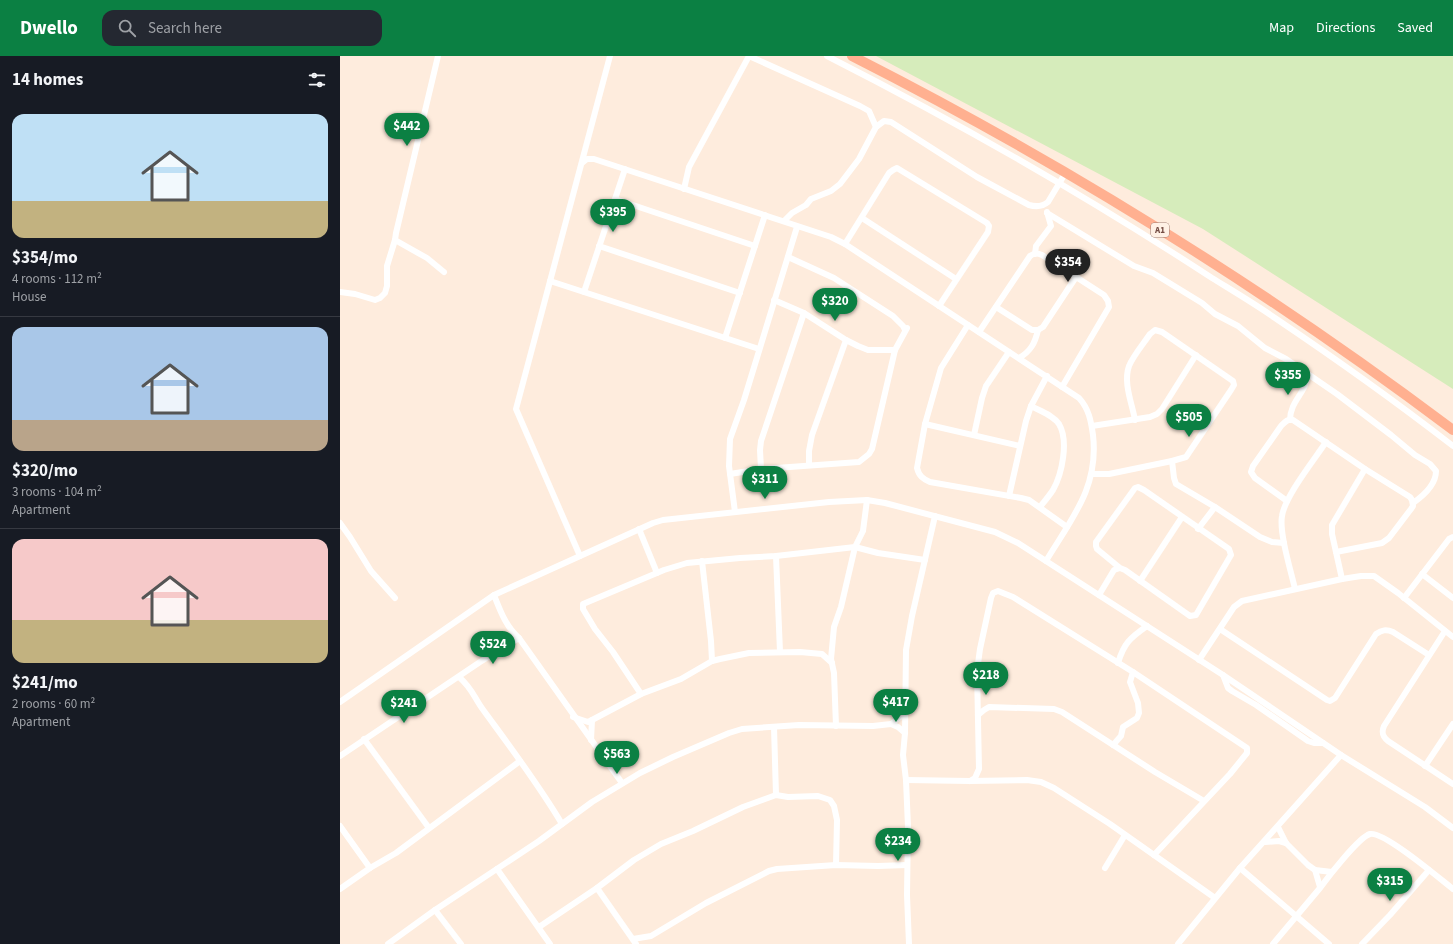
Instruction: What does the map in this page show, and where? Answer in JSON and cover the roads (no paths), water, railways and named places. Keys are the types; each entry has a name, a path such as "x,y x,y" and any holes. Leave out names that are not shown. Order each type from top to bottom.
{"highway":[{"name":"A1","path":"852,56 976,121 1066,172 1242,282 1376,373 1453,430"}],"street":[{"path":"340,292 355,294 375,300 386,293 387,266 395,240 438,56"},
{"path":"580,556 516,409 610,56"},
{"path":"684,189 689,167 749,56 891,122 977,177 1023,202 1034,206 1044,205 1048,202 1066,172"},
{"path":"826,56 914,101 1059,183 1145,234 1274,316 1367,382 1453,446"},
{"path":"869,111 876,127"},
{"path":"784,222 792,213 806,205 811,199 831,191 840,184 859,159 876,127 881,122 887,121"},
{"path":"582,163 587,159 594,159 831,237 845,244 1079,398 1086,406 1092,426 1094,449 1092,474 1085,496 1078,510 1046,561"},
{"path":"845,244 889,174 897,168 987,223 989,226 988,232 939,306"},
{"path":"584,292 625,169"},
{"path":"615,199 755,246"},
{"path":"1035,254 1036,246 1051,226 1044,205"},
{"path":"1047,213 1134,266 1153,273 1195,298 1215,314 1238,326 1265,348 1286,359 1338,394 1415,455 1430,464 1436,471 1436,477 1422,497 1413,503 1411,509 1389,538 1382,543 1336,552"},
{"path":"725,338 765,215"},
{"path":"862,218 956,279"},
{"path":"735,512 728,450 730,439 744,400 798,227"},
{"path":"395,240 426,258 444,272"},
{"path":"599,246 740,293"},
{"path":"979,332 1030,256 1035,254 1042,254 1104,295 1108,301 1109,307 1062,387"},
{"path":"730,474 761,469 859,462 869,454 872,449 895,350 907,328 905,330 893,316 829,275 788,257"},
{"path":"996,307 1032,330 1038,330 1043,327 1076,277"},
{"path":"550,281 759,349"},
{"path":"774,300 804,313 846,340 868,350 895,350"},
{"path":"761,469 761,441 804,313"},
{"path":"968,325 941,368 925,424 917,468 918,474 923,479 930,482 1029,500 1067,527"},
{"path":"1019,358 1031,349 1036,340 1038,330"},
{"path":"1092,474 1109,474 1186,457 1234,385 1233,381 1162,332 1155,330 1150,334 1130,365 1128,374 1128,384 1135,420"},
{"path":"809,465 809,451 812,435 846,340"},
{"path":"974,436 986,386 1009,352"},
{"path":"1092,426 1135,420 1157,414 1162,409 1196,355"},
{"path":"1290,420 1290,411 1308,381 1307,374"},
{"path":"1009,496 1031,406 1047,376"},
{"path":"1031,406 1052,417 1059,424 1064,441 1063,455 1057,479 1053,489 1040,507"},
{"path":"1287,501 1255,478 1251,472 1253,466 1281,426 1286,421 1293,420 1365,470 1410,497 1413,503"},
{"path":"925,424 1020,446"},
{"path":"1295,589 1284,543 1282,516 1287,501 1326,442"},
{"path":"1172,461 1176,484 1215,507 1260,537 1272,542 1284,543"},
{"path":"1342,579 1332,534 1332,525 1365,470"},
{"path":"1140,487 1182,517 1229,549 1231,555 1196,615 1190,616 1106,558 1096,546 1096,542 1136,488 1140,487"},
{"path":"836,726 831,659 834,627 841,607 855,548 863,531 867,500"},
{"path":"340,702 494,595 639,529 663,520 867,500 885,503 995,532 1018,543 1223,675 1341,755 1425,807 1453,828"},
{"path":"1198,529 1215,507"},
{"path":"909,944 907,865 908,827 906,780 903,755 908,638 935,516"},
{"path":"1140,581 1182,517"},
{"path":"340,523 371,571 395,598"},
{"path":"639,529 657,573"},
{"path":"1404,598 1449,539 1453,537"},
{"path":"641,694 613,652 596,630 583,609 583,604 674,566 702,561 776,556 855,548 925,560"},
{"path":"776,556 780,652"},
{"path":"702,561 712,661"},
{"path":"1099,595 1114,570 1120,568"},
{"path":"1422,574 1453,598"},
{"path":"1199,660 1234,607 1242,601 1361,576 1374,576 1453,637"},
{"path":"970,781 977,774 978,768 977,670 985,623 993,593 998,591 1013,597 1133,672 1247,748 1247,754 1230,774 1154,855"},
{"path":"494,595 504,620 513,633 519,638 573,717 622,783"},
{"path":"1118,663 1123,648 1127,642 1147,626"},
{"path":"1220,629 1330,701 1335,698 1376,634 1380,632 1389,630 1429,656"},
{"path":"1445,631 1384,726 1382,733 1385,739 1453,784"},
{"path":"340,756 480,662 519,638"},
{"path":"822,654 832,646"},
{"path":"573,717 588,722 641,694 681,679 712,661 749,653 800,652 822,654 832,663"},
{"path":"1113,745 1121,736 1123,727 1137,718 1139,713 1138,703 1130,682 1133,672"},
{"path":"1223,675 1228,688 1232,691 1256,705 1308,741 1323,743"},
{"path":"459,677 469,686 483,710 520,761 562,824"},
{"path":"977,696 990,707"},
{"path":"978,715 990,707 1047,709 1058,711 1070,716 1204,802"},
{"path":"891,724 905,713"},
{"path":"1283,725 1288,719"},
{"path":"591,740 592,720"},
{"path":"388,944 435,910 622,783 673,757 736,730 799,725 872,726 891,724 898,727 905,733"},
{"path":"1425,766 1453,724"},
{"path":"774,726 776,795"},
{"path":"364,739 429,828"},
{"path":"1178,944 1240,868 1265,842 1341,755"},
{"path":"340,889 370,868 396,853 520,761"},
{"path":"978,768 981,774 988,780"},
{"path":"906,780 1027,780 1041,782 1054,788 1125,835 1215,898"},
{"path":"539,927 597,888 634,860 661,844 693,831 743,807 776,795 788,797 818,796 830,800 836,812 836,865"},
{"path":"340,826 370,868"},
{"path":"1278,827 1286,843 1315,870 1320,887"},
{"path":"1273,944 1346,855 1370,834 1381,836 1430,870 1453,889"},
{"path":"1105,868 1125,835"},
{"path":"1265,842 1279,841 1286,843"},
{"path":"597,888 635,941 651,936 706,903 769,871 789,868 836,865 907,865"},
{"path":"1240,868 1329,944"},
{"path":"497,869 550,944"},
{"path":"1315,870 1332,872"},
{"path":"1362,944 1430,870"},
{"path":"435,910 461,944"},
{"path":"647,944 651,936"}]}
